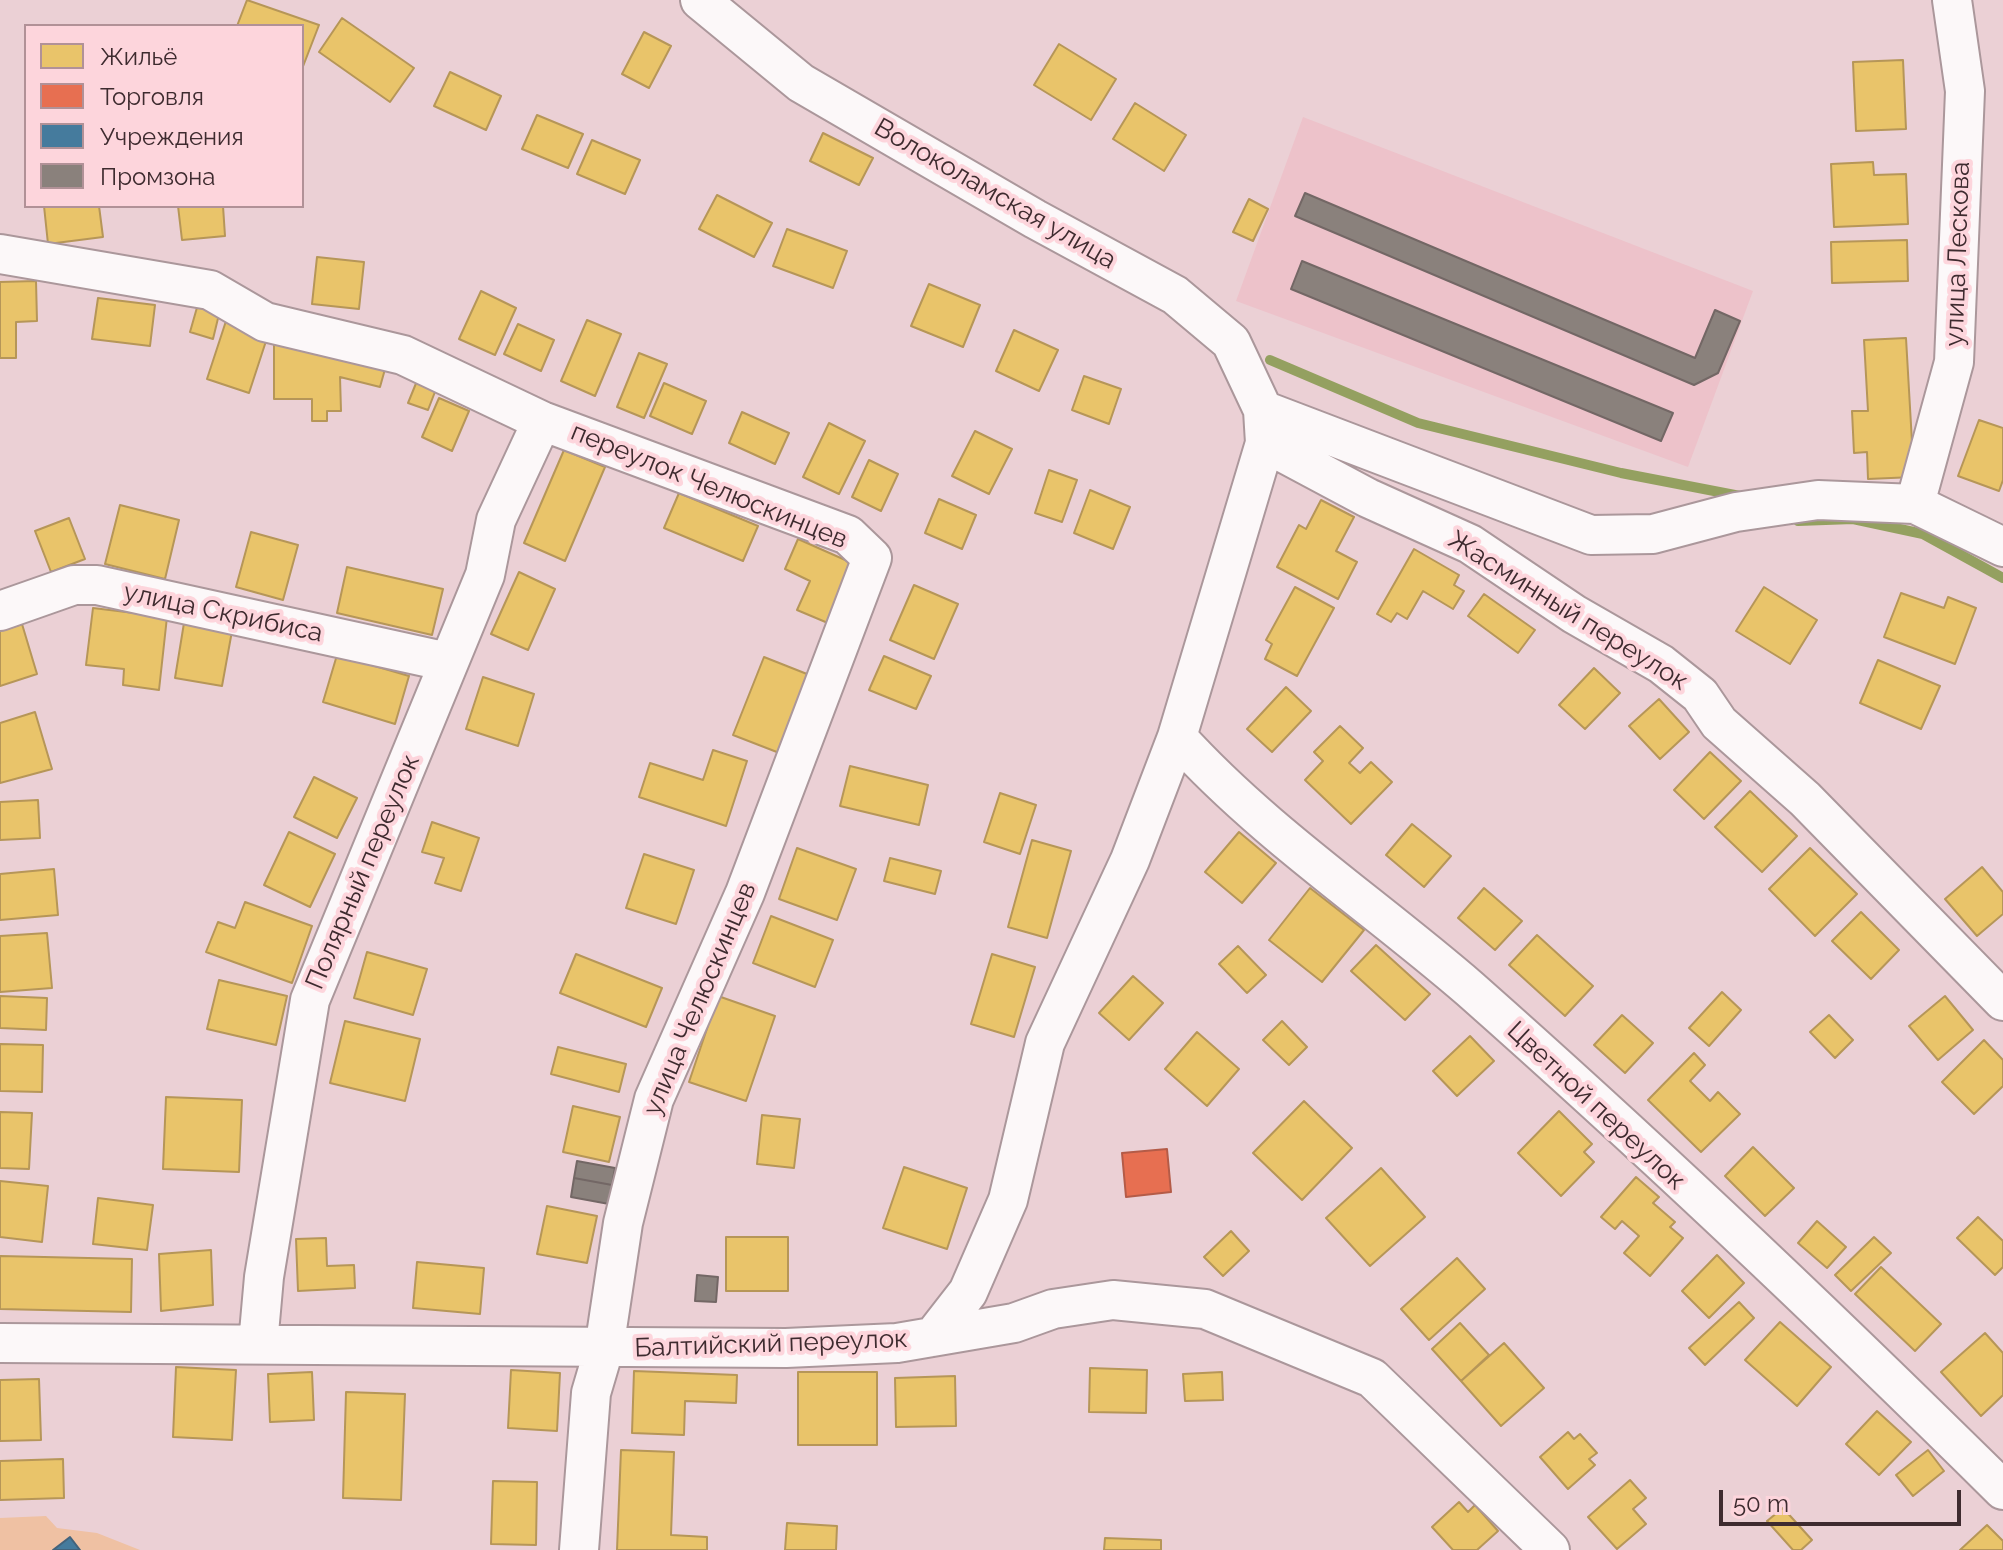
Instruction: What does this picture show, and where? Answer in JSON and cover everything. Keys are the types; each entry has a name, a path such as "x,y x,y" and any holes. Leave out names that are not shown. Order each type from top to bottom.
{"street":[{"name":"Волоколамская улица","path":"700,0 801,83 1035,219 1175,295 1231,342 1264,427"},
{"name":"улица Лескова","path":"1915,504 1954,362 1965,91 1952,0"},
{"path":"0,254 210,290 265,322 403,355 542,421"},
{"name":"переулок Челюскинцев","path":"542,421 848,535 872,558"},
{"name":"Полярный переулок","path":"258,1344 264,1277 310,1000 485,575 496,520 542,421"},
{"path":"933,1337 968,1292 1008,1200 1045,1043 1130,860 1177,737 1264,427 1591,535 1653,534 1736,512 1818,500 1915,504 2003,547"},
{"name":"Жасминный переулок","path":"1264,427 1368,498 1470,544 1574,614 1661,664 1700,695 1719,723 1805,799 2003,1001"},
{"name":"улица Челюскинцев","path":"579,1550 591,1393 604,1349 623,1223 654,1099 745,893 872,558"},
{"name":"улица Скрибиса","path":"0,611 74,585 97,585 448,662"},
{"name":"Цветной переулок","path":"1177,737 1215,778 1469,989 1864,1352 2003,1490"},
{"name":"Балтийский переулок","path":"0,1343 786,1348 897,1343 1014,1323 1053,1309 1113,1300 1205,1309 1372,1378 1550,1550"}],"shaded area":[{"path":"1303,117 1753,291 1688,467 1236,301"},
{"path":"46,1516 57,1528 97,1533 140,1550 0,1550 0,1518"}],"building: Жильё":[{"path":"247,0 319,25 304,64 304,24 238,24"},
{"path":"342,18 414,68 390,102 319,52"},
{"path":"644,32 671,46 649,88 622,74"},
{"path":"1059,44 1116,79 1091,120 1034,85"},
{"path":"1903,60 1906,129 1856,131 1853,62"},
{"path":"450,72 501,96 486,130 434,106"},
{"path":"1135,103 1186,135 1164,171 1113,139"},
{"path":"537,115 583,134 568,168 522,149"},
{"path":"823,133 873,158 859,185 810,161"},
{"path":"592,140 640,160 625,194 577,174"},
{"path":"1873,162 1874,175 1906,174 1908,224 1834,227 1831,164"},
{"path":"717,195 772,223 754,257 699,229"},
{"path":"1249,199 1268,209 1253,241 1233,232"},
{"path":"44,208 99,208 103,237 48,244"},
{"path":"178,208 223,208 225,236 182,240"},
{"path":"787,229 847,251 833,288 773,266"},
{"path":"1907,240 1908,281 1832,283 1831,242"},
{"path":"317,257 364,262 359,309 312,304"},
{"path":"36,281 37,321 16,322 16,358 0,358 0,282"},
{"path":"929,284 980,305 963,347 911,326"},
{"path":"481,291 516,308 495,355 459,339"},
{"path":"98,298 155,305 150,346 92,339"},
{"path":"198,304 220,310 213,339 190,332"},
{"path":"587,320 621,334 595,396 561,381"},
{"path":"226,321 268,335 249,393 207,379"},
{"path":"518,324 554,340 541,371 504,354"},
{"path":"1014,330 1058,350 1039,391 996,371"},
{"path":"1906,338 1914,477 1868,479 1867,452 1854,453 1852,411 1868,411 1864,340"},
{"path":"274,343 387,362 380,387 340,377 341,411 327,411 327,421 312,421 312,399 274,399"},
{"path":"639,353 667,364 644,418 617,407"},
{"path":"419,376 438,384 428,410 408,403"},
{"path":"1084,376 1121,389 1109,424 1072,410"},
{"path":"664,383 706,401 692,434 650,416"},
{"path":"439,398 469,411 452,451 422,437"},
{"path":"742,412 789,433 775,464 729,443"},
{"path":"1979,420 2003,428 2003,480 1999,491 1958,476"},
{"path":"829,423 865,441 839,494 803,477"},
{"path":"975,431 1012,449 989,494 952,476"},
{"path":"564,450 605,467 565,561 524,543"},
{"path":"869,460 898,474 881,511 852,497"},
{"path":"1049,470 1077,480 1062,522 1035,513"},
{"path":"1090,490 1130,507 1113,549 1074,533"},
{"path":"679,493 758,526 743,561 664,528"},
{"path":"939,499 976,515 962,549 925,533"},
{"path":"1321,500 1354,517 1336,551 1357,562 1338,599 1277,567 1299,525 1306,529"},
{"path":"120,505 179,520 165,579 105,564"},
{"path":"69,518 85,559 51,572 35,531"},
{"path":"251,532 298,545 283,600 236,587"},
{"path":"798,539 861,567 835,626 797,610 810,581 785,569"},
{"path":"1414,549 1459,575 1454,585 1464,591 1453,609 1423,591 1407,619 1397,613 1391,622 1377,614"},
{"path":"347,567 443,589 432,635 337,613"},
{"path":"519,572 555,589 528,650 491,634"},
{"path":"914,585 958,604 934,659 890,640"},
{"path":"1295,587 1334,608 1297,676 1265,659 1272,644 1266,640"},
{"path":"1764,587 1817,620 1790,664 1736,631"},
{"path":"1901,593 1944,608 1948,597 1976,608 1955,664 1884,637"},
{"path":"1484,594 1535,630 1518,653 1468,616"},
{"path":"93,608 167,617 159,690 123,685 124,669 86,665"},
{"path":"184,623 232,631 222,686 175,678"},
{"path":"22,624 37,674 0,686 0,631"},
{"path":"337,655 409,676 395,724 323,702"},
{"path":"884,656 931,676 916,709 869,690"},
{"path":"764,657 812,676 782,754 733,735"},
{"path":"1878,660 1940,686 1921,729 1860,703"},
{"path":"1594,668 1620,693 1585,729 1559,705"},
{"path":"483,677 534,694 518,746 466,729"},
{"path":"1286,687 1311,711 1272,752 1247,729"},
{"path":"1659,699 1689,732 1660,759 1629,726"},
{"path":"35,712 52,769 0,783 0,723"},
{"path":"1340,726 1363,748 1349,763 1360,773 1371,762 1392,782 1351,824 1305,780 1323,761 1314,752"},
{"path":"713,750 747,761 726,826 639,797 650,763 703,780"},
{"path":"1710,752 1741,781 1704,819 1674,790"},
{"path":"850,766 928,785 919,825 840,806"},
{"path":"314,777 357,798 337,838 294,817"},
{"path":"1750,791 1797,836 1762,872 1715,827"},
{"path":"1000,793 1036,805 1020,854 984,842"},
{"path":"38,800 40,838 0,840 0,802"},
{"path":"432,822 479,838 461,891 435,883 444,858 422,852"},
{"path":"1412,824 1451,856 1424,887 1386,855"},
{"path":"289,832 335,854 310,907 264,885"},
{"path":"1239,832 1276,863 1242,903 1205,872"},
{"path":"1032,840 1071,851 1047,938 1008,927"},
{"path":"797,848 856,869 837,920 779,899"},
{"path":"1810,848 1857,894 1815,936 1769,889"},
{"path":"644,854 694,870 676,924 626,908"},
{"path":"890,858 941,871 935,894 884,881"},
{"path":"1982,867 2003,892 2003,914 1977,936 1945,899"},
{"path":"54,869 58,915 0,920 0,874"},
{"path":"1310,888 1364,930 1322,982 1269,940"},
{"path":"1484,888 1522,921 1495,950 1458,918"},
{"path":"245,902 312,926 292,983 206,952 218,922 235,928"},
{"path":"1861,912 1899,950 1871,979 1832,941"},
{"path":"771,916 833,940 815,987 753,963"},
{"path":"47,933 52,988 0,992 0,936"},
{"path":"1537,935 1593,986 1565,1016 1509,965"},
{"path":"1376,945 1430,994 1405,1020 1351,971"},
{"path":"1238,946 1266,975 1247,993 1219,964"},
{"path":"367,952 427,969 413,1015 354,998"},
{"path":"576,954 662,988 646,1027 560,993"},
{"path":"992,954 1035,967 1014,1037 971,1024"},
{"path":"1133,976 1163,1003 1129,1040 1099,1013"},
{"path":"219,980 287,996 276,1045 207,1029"},
{"path":"1722,992 1741,1010 1709,1046 1689,1028"},
{"path":"0,996 47,998 46,1030 0,1028"},
{"path":"718,996 775,1016 746,1101 689,1082"},
{"path":"1945,996 1973,1030 1938,1060 1909,1026"},
{"path":"1622,1015 1653,1043 1625,1073 1594,1045"},
{"path":"1829,1015 1853,1040 1835,1058 1810,1032"},
{"path":"345,1021 420,1039 405,1101 330,1083"},
{"path":"1282,1021 1307,1047 1289,1065 1263,1040"},
{"path":"1197,1032 1239,1069 1207,1106 1165,1069"},
{"path":"1470,1036 1494,1061 1457,1096 1433,1071"},
{"path":"1984,1040 2003,1060 2003,1086 1974,1114 1942,1082"},
{"path":"0,1044 43,1045 42,1092 0,1091"},
{"path":"558,1047 626,1064 619,1092 551,1074"},
{"path":"1694,1053 1705,1065 1690,1081 1710,1101 1718,1092 1740,1114 1701,1152 1648,1100"},
{"path":"166,1097 242,1100 239,1172 163,1169"},
{"path":"1304,1101 1352,1148 1302,1200 1253,1153"},
{"path":"573,1106 620,1117 609,1162 563,1152"},
{"path":"1559,1111 1592,1144 1584,1152 1594,1162 1561,1196 1518,1153"},
{"path":"0,1112 32,1113 29,1169 0,1168"},
{"path":"762,1115 800,1119 794,1168 757,1164"},
{"path":"1753,1147 1794,1188 1765,1216 1725,1176"},
{"path":"904,1167 967,1188 947,1249 883,1228"},
{"path":"1381,1168 1425,1217 1370,1266 1326,1218"},
{"path":"1636,1177 1659,1197 1653,1203 1675,1222 1670,1227 1683,1238 1650,1276 1624,1253 1639,1236 1622,1221 1615,1229 1601,1217"},
{"path":"0,1181 48,1186 42,1242 0,1237"},
{"path":"98,1198 153,1205 147,1250 93,1244"},
{"path":"547,1206 597,1216 587,1263 537,1254"},
{"path":"1978,1217 2003,1241 2003,1267 1995,1275 1957,1238"},
{"path":"1817,1221 1846,1247 1827,1268 1798,1243"},
{"path":"1231,1231 1249,1251 1223,1276 1204,1257"},
{"path":"726,1237 788,1237 788,1291 726,1291"},
{"path":"1874,1237 1891,1253 1851,1291 1835,1275"},
{"path":"326,1238 327,1266 354,1265 355,1288 298,1291 296,1239"},
{"path":"211,1250 213,1305 161,1311 159,1254"},
{"path":"1717,1255 1744,1283 1709,1318 1682,1291"},
{"path":"0,1256 132,1259 131,1312 0,1309"},
{"path":"1457,1258 1485,1289 1429,1340 1401,1309"},
{"path":"417,1262 484,1268 480,1314 413,1308"},
{"path":"1881,1267 1941,1324 1915,1351 1855,1294"},
{"path":"1739,1302 1754,1318 1705,1365 1689,1348"},
{"path":"1780,1322 1831,1367 1797,1406 1745,1360"},
{"path":"1460,1323 1489,1355 1461,1381 1432,1349"},
{"path":"1985,1333 2003,1353 2003,1395 1981,1416 1941,1372"},
{"path":"1504,1343 1544,1388 1501,1426 1461,1381"},
{"path":"176,1367 236,1370 232,1440 173,1437"},
{"path":"1090,1368 1147,1370 1146,1413 1089,1412"},
{"path":"511,1370 560,1373 557,1431 508,1428"},
{"path":"634,1371 737,1375 736,1403 685,1401 684,1435 632,1433"},
{"path":"312,1372 314,1420 270,1422 268,1374"},
{"path":"798,1372 877,1372 877,1445 798,1445"},
{"path":"1222,1372 1223,1400 1185,1401 1183,1374"},
{"path":"955,1376 956,1426 896,1427 895,1378"},
{"path":"39,1379 41,1440 0,1441 0,1380"},
{"path":"346,1392 405,1394 401,1500 343,1498"},
{"path":"1877,1411 1911,1442 1879,1475 1846,1444"},
{"path":"1568,1432 1574,1439 1580,1434 1597,1453 1589,1459 1595,1465 1568,1489 1540,1457"},
{"path":"621,1450 674,1452 671,1535 707,1537 707,1550 617,1550"},
{"path":"1928,1450 1944,1471 1913,1496 1896,1475"},
{"path":"63,1459 64,1498 0,1500 0,1461"},
{"path":"1630,1480 1646,1498 1633,1509 1646,1524 1617,1549 1588,1517"},
{"path":"493,1481 537,1482 536,1545 491,1544"},
{"path":"1459,1502 1468,1512 1475,1505 1498,1531 1477,1550 1453,1550 1432,1527"},
{"path":"1783,1508 1812,1540 1801,1550 1793,1550 1767,1521"},
{"path":"787,1523 837,1526 836,1550 785,1550"},
{"path":"1987,1525 2003,1541 2003,1550 1960,1550"},
{"path":"1105,1538 1161,1540 1161,1550 1104,1550"}],"building: Торговля":[{"path":"1167,1149 1171,1192 1126,1197 1122,1153"}],"building: Учреждения":[{"path":"70,1537 80,1550 53,1550"}],"building: Промзона":[{"path":"1305,193 1695,358 1715,310 1740,321 1718,373 1694,385 1295,216"},
{"path":"1302,261 1673,413 1661,441 1291,289"},
{"path":"577,1161 615,1168 612,1185 574,1178"},
{"path":"574,1178 612,1185 609,1204 571,1197"},
{"path":"697,1275 718,1277 716,1302 695,1301"}],"waterway":[{"path":"1270,360 1418,423 1621,473 1740,496"},
{"path":"1798,521 1853,519 1923,534 2003,578"}]}
